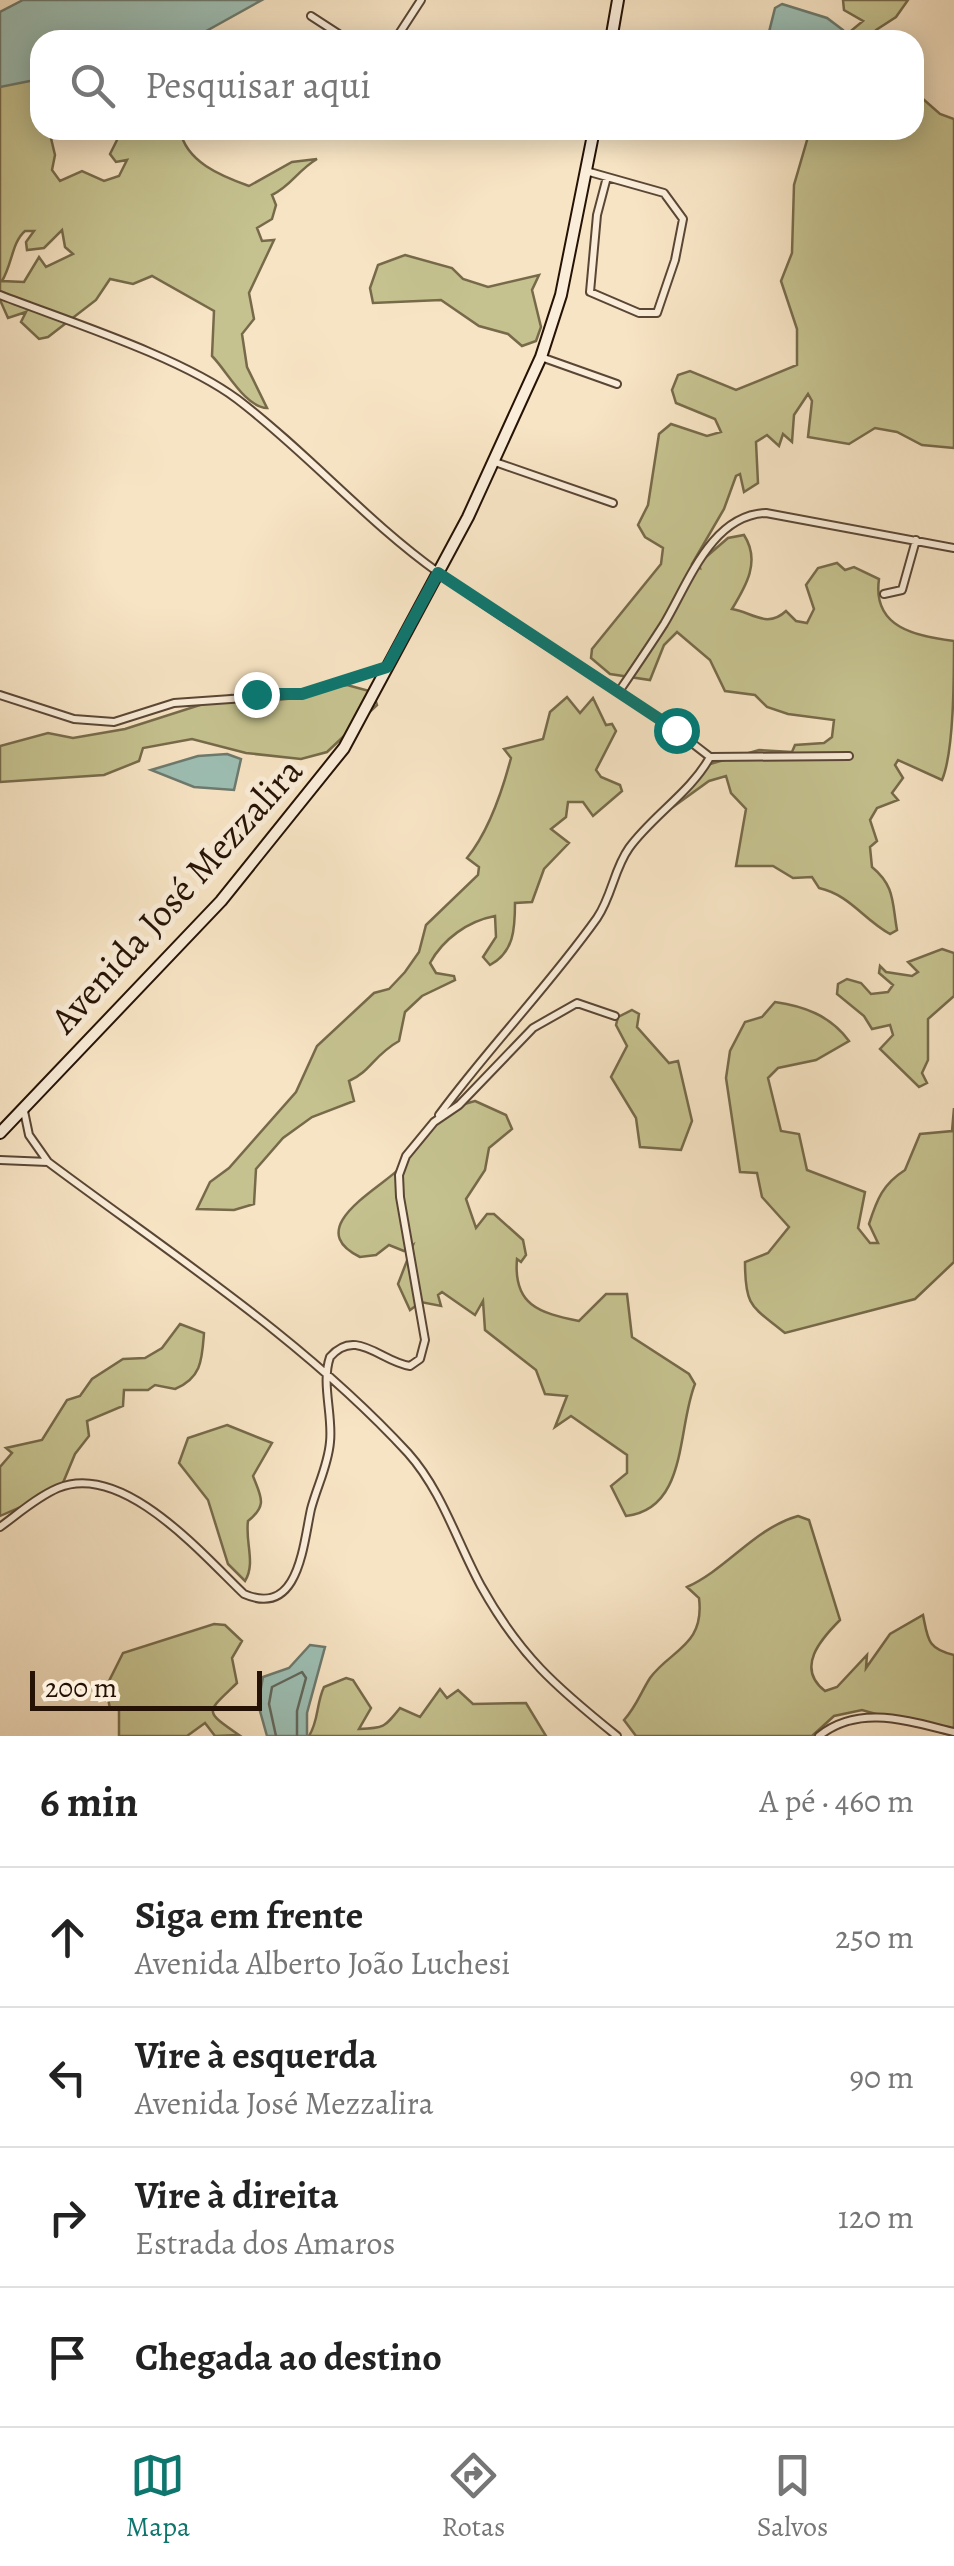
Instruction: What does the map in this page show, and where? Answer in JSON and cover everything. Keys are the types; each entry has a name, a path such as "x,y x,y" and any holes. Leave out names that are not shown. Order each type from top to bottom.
{"main road":[{"path":"613,30 618,0"},
{"name":"Avenida José Mezzalira","path":"0,1133 221,901 344,748 495,462 541,357 561,295 592,140"}],"street":[{"path":"402,30 421,0"},
{"path":"312,16 333,30"},
{"path":"586,171 664,193 683,219 676,260 658,312 639,313 590,292 606,177"},
{"path":"0,295 126,345 225,392 438,573 620,690 710,757 849,756"},
{"path":"541,357 617,384"},
{"path":"495,462 613,503"},
{"path":"620,690 700,561 720,535 740,520 766,513 954,548"},
{"path":"884,594 902,590 916,540"},
{"path":"0,695 74,719 114,722 174,702 302,694 387,667"},
{"path":"0,1528 58,1488 88,1485 148,1506 244,1594 257,1600 274,1598 289,1587 299,1569 330,1440 330,1358 344,1345 365,1346 399,1365 410,1366 420,1359 424,1340 399,1175 406,1156 489,1047 538,995 594,921 610,898 624,854 710,757"},
{"path":"434,1122 459,1105 533,1028 577,1003 614,1016"},
{"path":"24,1107 29,1135 48,1162 272,1330 328,1378 425,1474 482,1587 523,1654 617,1736"},
{"path":"0,1160 48,1162"},
{"path":"819,1736 834,1723 872,1716 954,1732"}],"shaded area":[{"path":"843,0 908,0 896,17 876,30 852,30 863,21 844,10"},
{"path":"30,68 30,140 51,140 55,155 52,170 60,181 82,171 104,181 119,176 127,160 116,162 110,154 117,140 184,140 197,159 249,186 292,162 317,159 272,195 276,205 272,219 257,228 262,241 274,240 249,293 254,319 242,334 247,367 267,408 251,402 212,356 214,311 152,276 133,284 110,279 96,300 48,337 39,339 21,322 26,312 8,318 0,300 0,77","holes":["62,230 65,247 73,254 46,267 39,257 24,282 2,281 17,241 25,231 34,231 26,242 27,250 44,248"]},
{"path":"924,100 940,114 954,119 954,448 922,445 897,432 875,428 849,444 808,437 812,401 808,394 794,415 792,442 783,434 779,446 767,435 756,442 758,483 744,492 740,474 736,476 724,509 692,564 700,568 699,563 728,538 744,535 751,564 732,609 766,619 786,611 796,621 807,623 814,609 806,585 818,568 837,563 845,570 854,567 879,579 882,609 890,619 912,632 954,641 951,733 942,780 898,760 895,765 903,778 892,793 898,800 877,808 870,820 877,841 870,847 872,867 885,881 893,903 897,930 890,934 839,896 819,888 812,877 793,878 773,866 736,866 746,809 731,793 726,776 709,781 666,812 710,764 759,750 792,752 795,745 824,743 832,737 834,720 788,714 767,707 755,695 725,691 710,660 677,632 664,645 650,680 610,674 591,658 592,649 661,564 663,548 645,537 638,525 648,505 659,434 671,424 707,436 721,432 715,419 676,403 672,390 678,375 690,371 736,390 797,365 797,329 781,281 792,253 794,185 807,140 924,140"},
{"path":"405,255 452,268 463,279 488,287 539,275 532,290 541,327 536,341 522,346 508,334 479,326 441,300 373,303 370,288 378,265"},
{"path":"347,685 373,692 377,705 327,752 301,759 246,753 192,739 143,748 139,761 104,775 0,782 0,746 48,733 73,738 125,729 231,695 255,698"},
{"path":"567,697 580,713 593,698 606,725 612,724 616,731 596,770 601,777 620,785 622,791 593,816 583,802 568,802 566,817 551,829 569,843 544,869 532,902 515,903 513,931 504,953 490,965 483,957 496,937 495,916 475,922 449,939 430,963 436,973 454,976 455,980 422,996 405,1012 399,1041 349,1081 354,1101 312,1117 283,1138 256,1169 254,1204 234,1210 197,1209 210,1182 229,1168 296,1092 317,1046 374,993 389,989 419,952 426,925 478,875 479,867 467,858 482,836 499,797 511,758 504,749 543,739 550,712"},
{"path":"942,949 954,953 954,996 928,1019 928,1060 922,1073 927,1083 919,1087 880,1049 893,1035 890,1025 872,1029 864,1016 837,994 838,984 847,979 861,983 871,994 888,992 893,985 879,973 880,966 886,972 912,976 918,972 908,962"},
{"path":"775,1002 815,1013 849,1041 816,1060 778,1068 768,1078 781,1131 799,1134 807,1170 865,1192 858,1228 870,1243 878,1243 869,1224 882,1193 905,1170 920,1134 952,1131 954,1108 954,1262 915,1299 785,1333 749,1298 745,1262 768,1253 789,1227 762,1197 757,1173 740,1172 726,1078 730,1051 745,1022 762,1017"},
{"path":"632,1010 639,1014 637,1027 669,1063 678,1061 692,1121 681,1150 640,1147 636,1118 611,1077 627,1046 616,1025 618,1017"},
{"path":"475,1101 506,1115 512,1129 489,1148 485,1170 466,1199 476,1228 487,1214 494,1214 523,1240 526,1255 521,1262 517,1259 517,1275 524,1297 541,1310 579,1321 606,1294 627,1294 632,1337 689,1374 695,1384 670,1483 660,1499 646,1510 626,1516 611,1486 627,1473 627,1455 571,1416 555,1427 567,1396 545,1394 536,1370 485,1330 483,1301 475,1315 442,1292 438,1295 441,1306 421,1302 410,1310 398,1284 413,1245 404,1251 389,1245 376,1255 360,1257 344,1246 339,1234 351,1209 401,1167 441,1119"},
{"path":"180,1324 204,1333 201,1359 191,1379 175,1389 155,1385 148,1390 124,1390 123,1406 87,1421 89,1436 75,1454 60,1490 0,1516 0,1467 12,1453 6,1448 42,1440 67,1400 80,1396 92,1379 123,1359 145,1358 162,1348"},
{"path":"227,1425 272,1443 253,1476 261,1500 248,1521 250,1567 245,1581 228,1564 208,1500 179,1463 188,1438"},
{"path":"798,1516 809,1520 840,1620 814,1654 812,1673 816,1682 825,1691 837,1687 867,1655 866,1668 890,1634 923,1615 930,1642 938,1650 954,1655 954,1736 862,1710 834,1716 812,1736 636,1736 624,1720 650,1678 697,1627 699,1598 687,1587 768,1530"},
{"path":"214,1624 225,1625 242,1641 232,1658 237,1683 213,1711 219,1721 239,1735 215,1736 205,1723 187,1736 119,1736 119,1710 110,1709 106,1687 123,1653"},
{"path":"346,1678 353,1680 371,1708 359,1729 383,1726 400,1708 420,1717 440,1689 447,1698 458,1690 473,1704 526,1703 546,1736 309,1736 324,1687"}],"water":[{"path":"23,0 262,0 208,30 30,30 30,81 0,87 0,12"},
{"path":"782,4 827,18 843,30 770,30 775,8"},
{"path":"227,754 241,759 234,790 194,787 151,770 198,756"},
{"path":"310,1645 325,1647 307,1713 307,1736 267,1736 258,1704 263,1677 289,1668"}],"route":[{"path":"256,694 302,694 387,667 438,573 676,730"}]}
